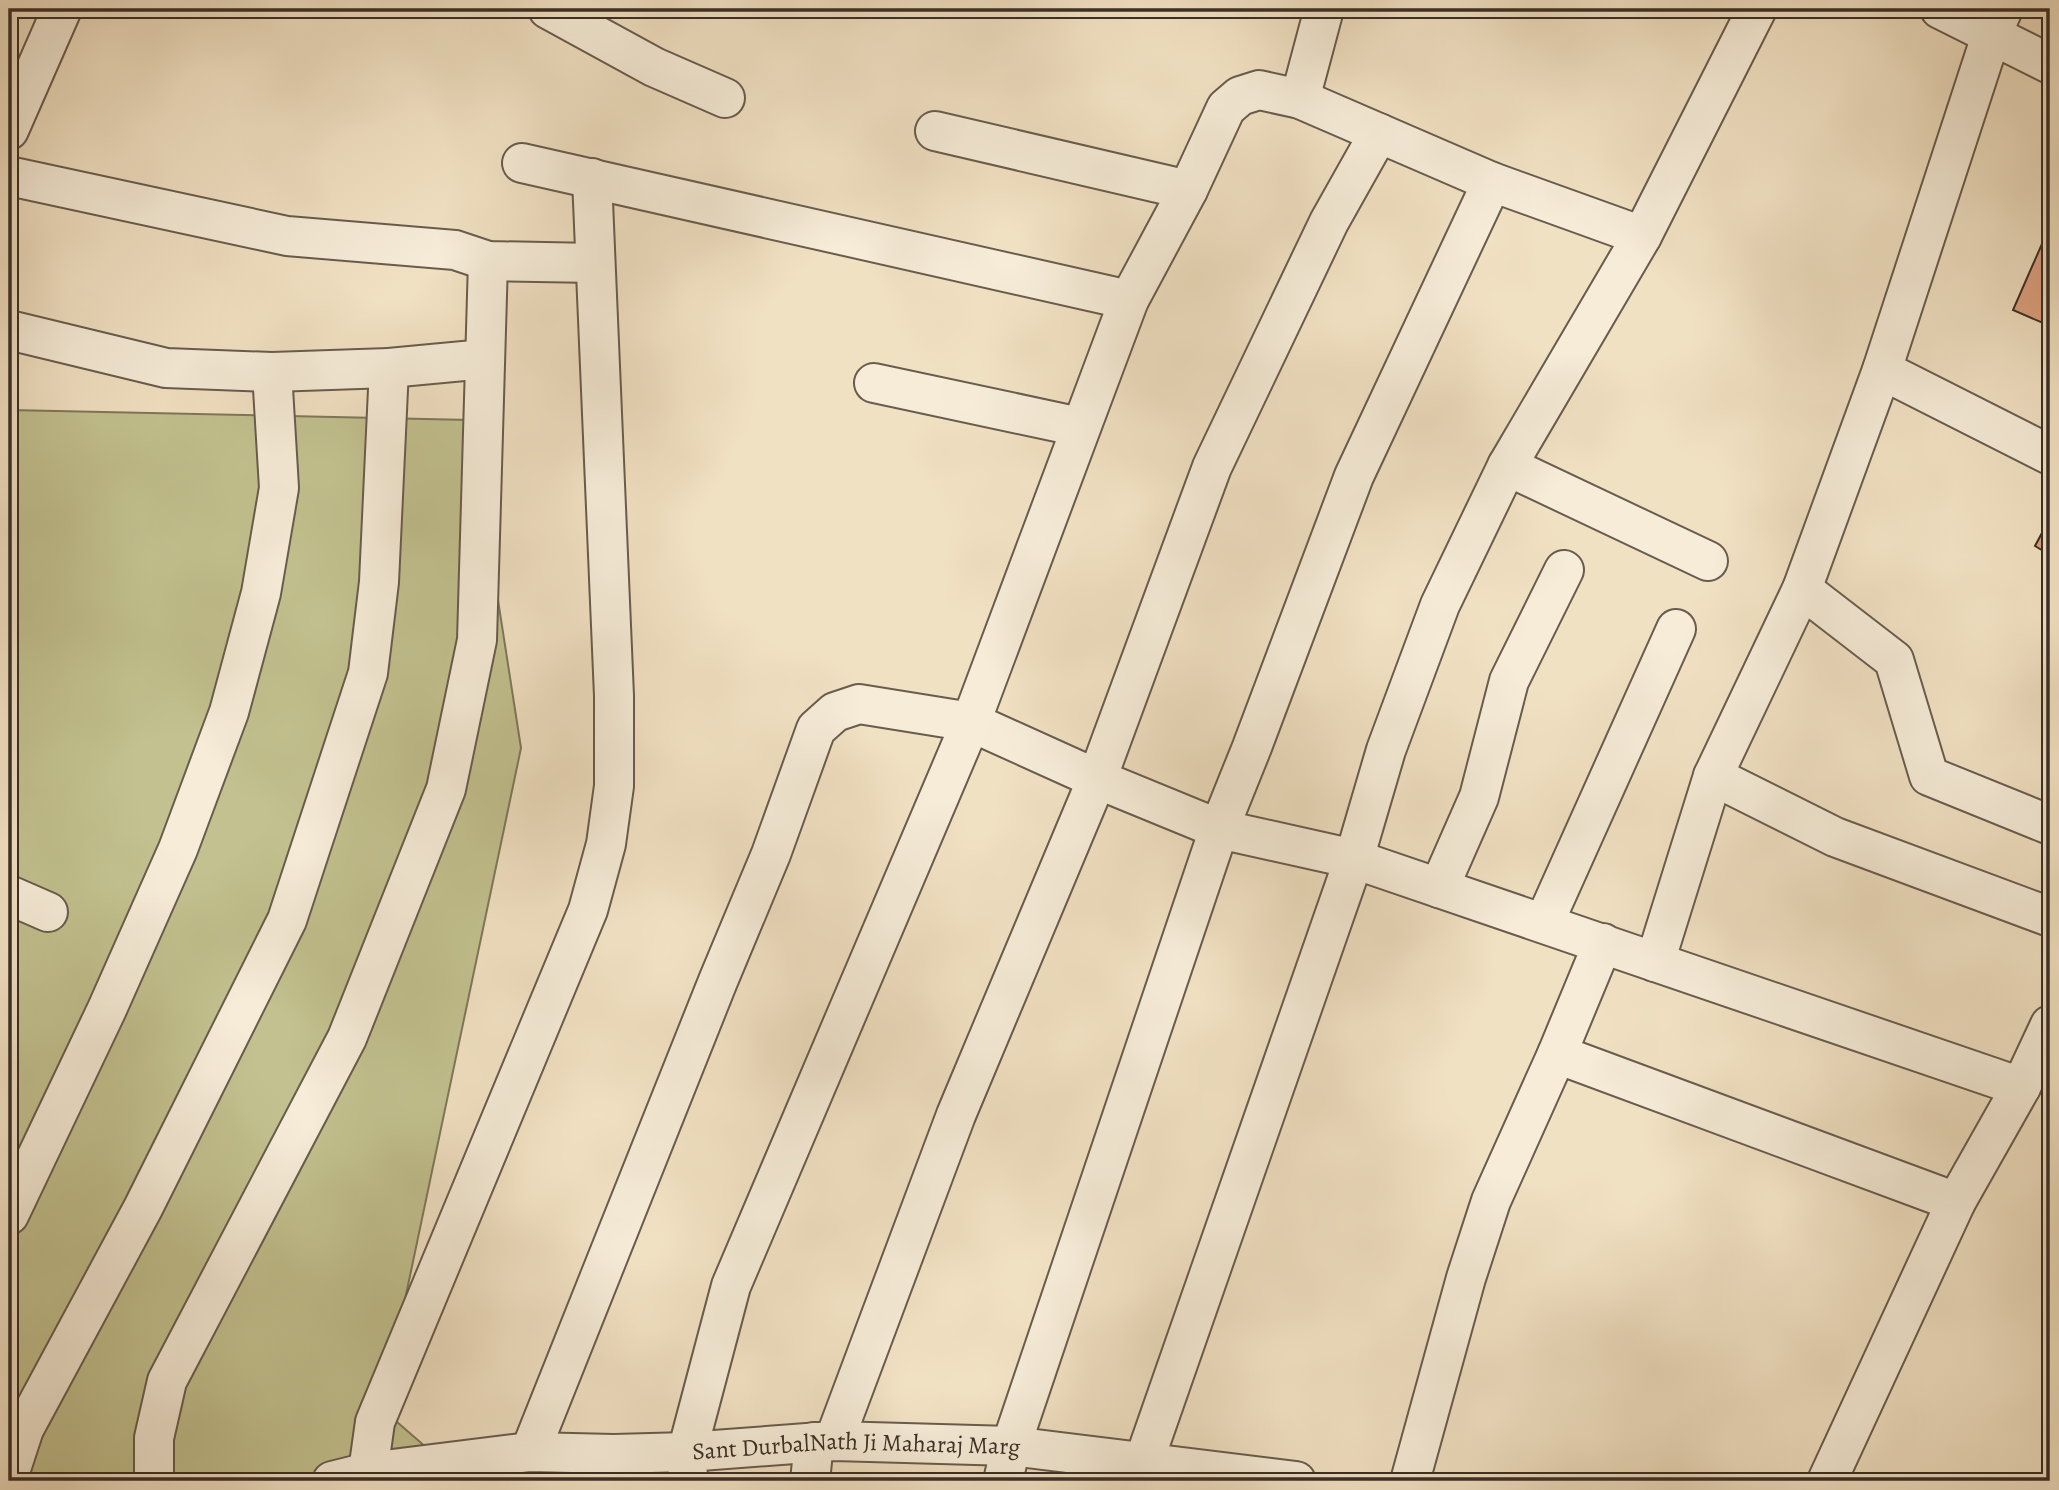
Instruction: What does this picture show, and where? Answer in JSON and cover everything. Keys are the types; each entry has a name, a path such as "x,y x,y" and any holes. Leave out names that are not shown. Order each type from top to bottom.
{"street":[{"path":"9,130 62,9"},
{"path":"548,9 654,67 725,98"},
{"path":"1300,99 1324,9"},
{"path":"1144,1461 1354,859 1387,750 1440,605 1507,466 1642,236 1757,9"},
{"path":"1940,9 1997,22 2050,64"},
{"path":"1655,962 1713,776 1802,589 1882,370 1997,22"},
{"path":"688,1467 731,1286 971,722 1129,300 1188,190 1226,108 1240,96 1259,90 1300,99 1492,182 1642,236"},
{"path":"935,131 1188,190"},
{"path":"810,1481 956,1115 1097,779 1212,467 1329,222 1380,133"},
{"path":"522,163 1129,300"},
{"path":"9,176 287,236 455,250 488,261 595,263"},
{"path":"348,1478 375,1422 588,909 606,844 614,786 614,696 592,178"},
{"path":"1007,1464 1219,829 1354,476 1492,182"},
{"path":"154,1481 154,1438 167,1381 347,1038 446,789 477,640 488,261"},
{"path":"9,330 166,368 272,372 389,368 485,359"},
{"path":"9,1475 24,1429 143,1208 287,920 368,673 379,582 389,368"},
{"path":"1882,370 2050,456"},
{"path":"9,1215 107,1009 173,861 229,712 261,593 278,488 272,372"},
{"path":"874,383 1080,427"},
{"path":"1507,466 1708,561"},
{"path":"1439,888 1479,797 1509,681 1564,570"},
{"path":"1802,589 1894,660 1929,776 2050,825"},
{"path":"1544,923 1676,629"},
{"path":"530,1452 771,854 816,729 835,712 859,704 971,722 1097,779 1219,829 1354,859 2021,1087"},
{"path":"1713,776 1835,837 2050,917"},
{"path":"9,895 48,912"},
{"path":"1410,1481 1466,1278 1491,1200 1557,1054 1603,943"},
{"path":"1827,1481 1956,1202 2021,1087 2050,1025"},
{"path":"1557,1054 1956,1202"},
{"name":"Sant DurbalNath Ji Maharaj Marg","path":"348,1478 530,1452 614,1454 688,1467 824,1441 1007,1464 1144,1461 1259,1479 1296,1481"}],"shaded area":[{"path":"9,410 470,420 521,748 382,1409 465,1481 9,1481"}],"building":[{"path":"2045,237 2050,240 2050,326 2013,310"},
{"path":"2050,518 2050,555 2035,546"}]}
